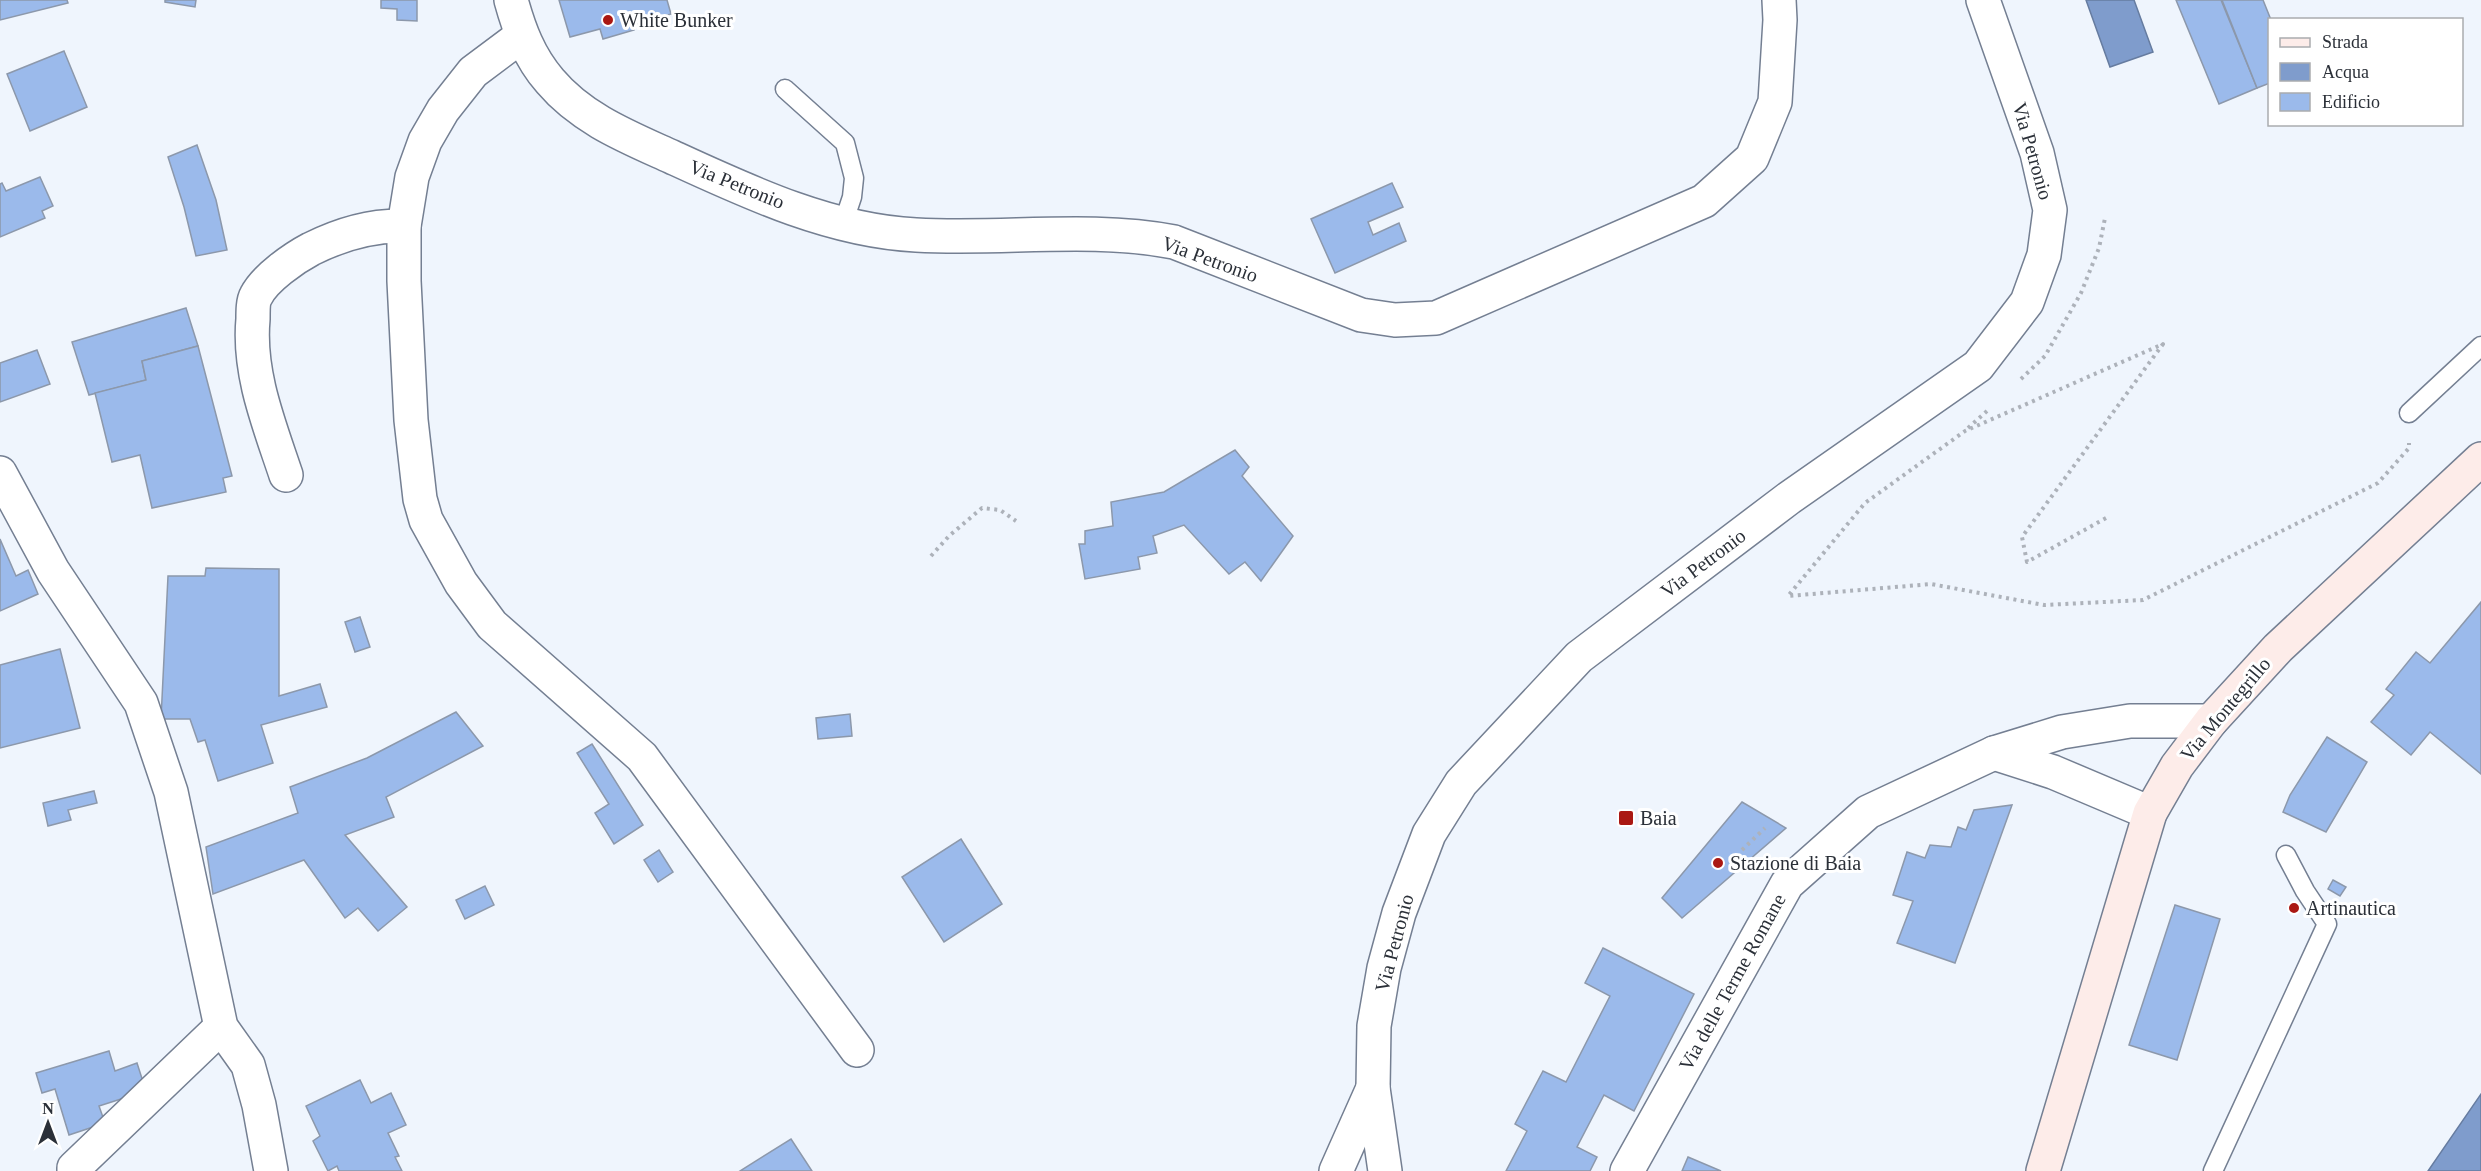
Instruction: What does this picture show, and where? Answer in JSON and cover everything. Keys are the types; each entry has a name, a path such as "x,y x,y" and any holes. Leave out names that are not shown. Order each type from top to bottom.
{"main road":[{"name":"Via Montegrillo","path":"2043,1171 2150,813 2177,766 2211,721 2278,648 2481,459"}],"street":[{"name":"Via Petronio","path":"511,0 521,36 550,81 587,114 615,131 750,192 843,224 915,235 1020,237 1083,232 1145,237 1174,242 1361,315 1395,320 1436,318 1704,201 1752,158 1775,102 1779,0"},
{"name":"Via Petronio","path":"1385,1171 1373,1088 1374,1026 1384,968 1399,912 1429,834 1461,783 1579,657 1789,498 1978,366 2027,302 2044,255 2050,210 2037,153 1983,0"},
{"path":"521,36 472,72 443,110 425,141 412,177 404,226 406,327 411,420 420,499 426,520 461,583 492,625 642,757 857,1050"},
{"path":"286,475 257,386 251,335 255,297 297,256 336,237 384,225 404,226"},
{"path":"0,473 53,571 141,703 171,792 220,1027 248,1065 259,1105 271,1171"},
{"name":"Via delle Terme Romane","path":"1627,1171 1787,884 1868,812 1994,753 2062,732 2130,721 2211,721"},
{"path":"1994,753 2053,772 2150,813"},
{"path":"74,1171 74,1168 220,1027"},
{"path":"1336,1171 1373,1088"}],"lane":[{"path":"786,89 845,143 854,178 852,197 843,224"},
{"path":"2409,413 2481,346"},
{"path":"2213,1171 2327,924 2305,891 2286,855"}],"path":[{"path":"2106,518 2027,562 2022,537 2163,344 1965,430 1865,504 1788,596 1931,584 2044,605 2143,600 2378,483 2409,448 2409,413"},
{"path":"931,556 949,536 982,508 999,510 1016,521"},
{"path":"1742,850 1766,828"}],"water":[{"path":"2086,0 2134,0 2153,52 2110,67"},
{"path":"2481,1094 2481,1171 2428,1171"}],"building":[{"path":"0,0 67,0 68,3 0,20"},
{"path":"165,0 196,0 195,7 165,2"},
{"path":"381,0 417,0 417,21 397,20 397,9 381,8"},
{"name":"White Bunker","path":"559,0 667,0 671,14 633,25 634,30 603,39 600,29 570,37"},
{"path":"2176,0 2221,0 2257,88 2219,104"},
{"path":"2222,0 2263,0 2270,18 2268,18 2268,84 2257,88"},
{"path":"64,51 87,107 30,131 7,74"},
{"path":"197,145 216,200 227,250 196,256 168,157"},
{"path":"40,177 53,206 42,211 45,218 0,237 0,184 2,183 6,191"},
{"path":"1392,183 1403,207 1368,222 1373,235 1399,223 1406,241 1335,273 1311,219"},
{"path":"186,308 198,346 142,361 146,380 89,395 72,342"},
{"path":"198,346 232,476 223,478 226,492 152,508 140,455 112,462 95,393 146,380 142,361"},
{"path":"37,350 50,384 0,402 0,363"},
{"path":"1235,450 1249,467 1242,476 1293,536 1261,581 1245,562 1229,574 1184,525 1153,536 1157,553 1138,557 1140,569 1085,579 1079,544 1085,544 1085,531 1113,526 1111,502 1164,492"},
{"path":"0,539 16,576 28,570 38,594 0,611"},
{"path":"206,568 279,569 279,696 320,684 327,707 261,725 273,763 218,781 205,740 198,742 190,719 161,719 168,576 205,576"},
{"path":"2481,602 2481,774 2430,732 2411,755 2371,722 2394,695 2386,689 2416,652 2430,663"},
{"path":"360,617 370,647 355,652 345,622"},
{"path":"60,649 80,728 0,748 0,665"},
{"path":"456,712 483,746 386,797 394,817 345,835 407,907 378,931 358,908 345,918 304,860 213,894 206,847 298,813 290,787 367,758"},
{"path":"850,714 852,736 818,739 816,718"},
{"path":"2327,737 2367,762 2326,832 2283,812 2290,795"},
{"path":"592,744 643,825 614,844 595,813 609,804 577,753"},
{"path":"94,791 97,803 68,810 71,820 48,826 43,803"},
{"name":"Stazione di Baia","path":"1742,802 1786,828 1682,918 1662,898"},
{"path":"2012,805 1955,963 1897,943 1913,901 1893,895 1907,852 1925,858 1930,845 1951,847 1958,827 1966,830 1974,810"},
{"path":"961,839 1002,904 944,942 902,877"},
{"path":"659,850 673,872 658,882 644,860"},
{"path":"2333,880 2346,887 2340,896 2328,889"},
{"path":"485,886 494,905 465,919 456,900"},
{"path":"2175,905 2220,919 2177,1060 2129,1045"},
{"path":"1603,948 1694,994 1634,1111 1604,1095 1577,1147 1597,1157 1590,1171 1506,1171 1527,1131 1515,1124 1543,1071 1566,1082 1610,996 1585,983"},
{"path":"109,1051 115,1071 137,1063 146,1091 99,1106 105,1123 69,1135 55,1089 42,1093 36,1073"},
{"path":"360,1080 371,1103 391,1093 406,1125 388,1133 399,1156 395,1157 402,1171 339,1171 337,1166 328,1171 313,1141 320,1136 306,1106"},
{"path":"791,1139 812,1171 740,1171"},
{"path":"1688,1157 1721,1171 1682,1171"}],"place":[{"name":"White Bunker","path":"608,20"},
{"name":"Baia","path":"1626,818"},
{"name":"Stazione di Baia","path":"1718,863"},
{"name":"Artinautica","path":"2294,908"}]}
